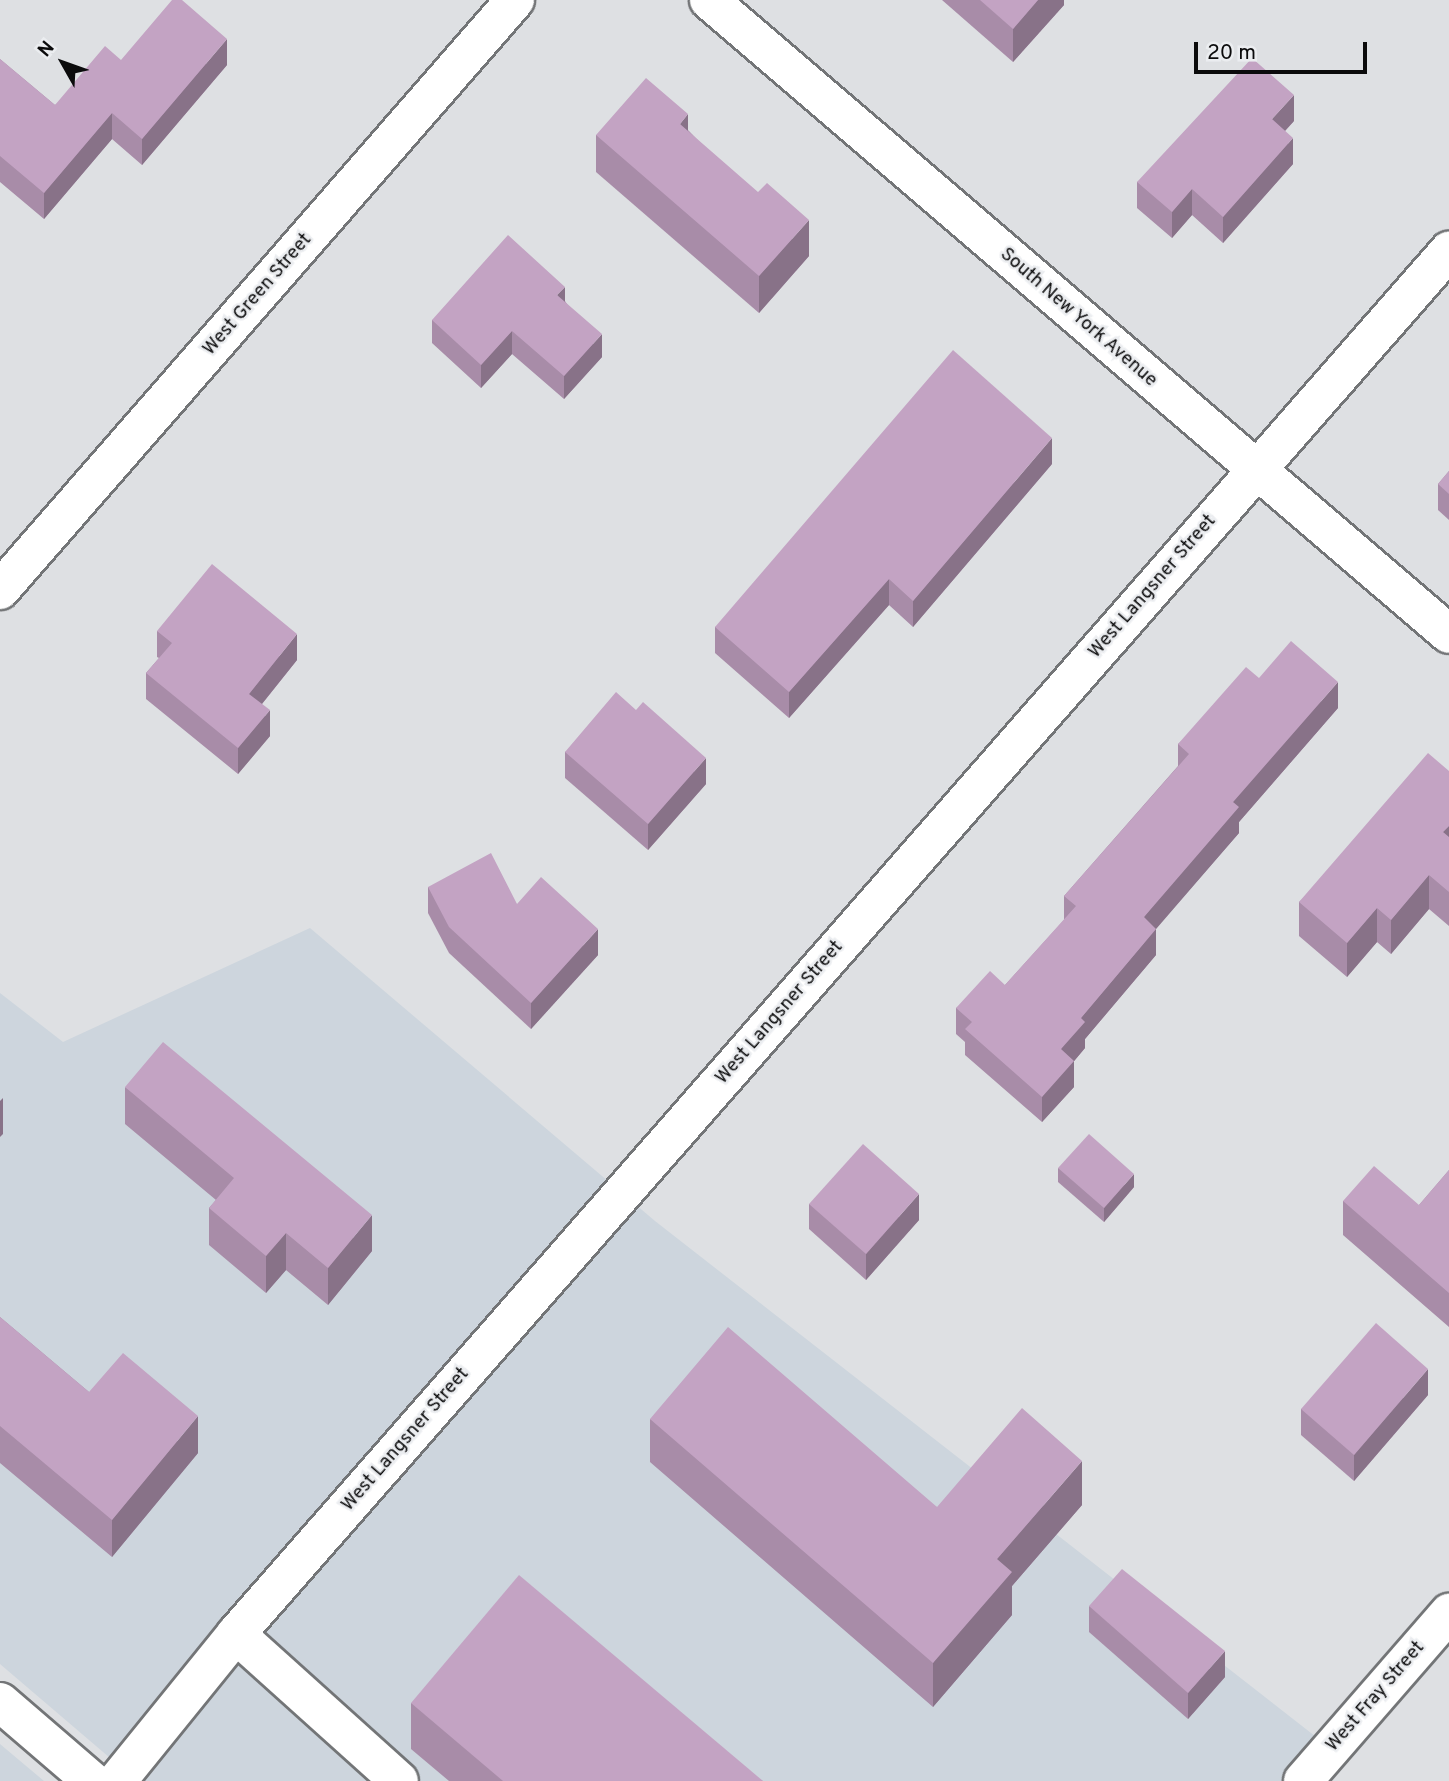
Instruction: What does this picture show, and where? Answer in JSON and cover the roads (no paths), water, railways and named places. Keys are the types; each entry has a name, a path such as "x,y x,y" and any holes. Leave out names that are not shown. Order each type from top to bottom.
{"street":[{"name":"West Green Street","path":"0,590 516,0"},
{"name":"South New York Avenue","path":"709,0 1449,634"},
{"name":"West Langsner Street","path":"117,1781 236,1634 1449,251"},
{"name":"West Fray Street","path":"1303,1781 1449,1613"},
{"path":"236,1634 399,1781"},
{"path":"0,1702 92,1781"}]}
